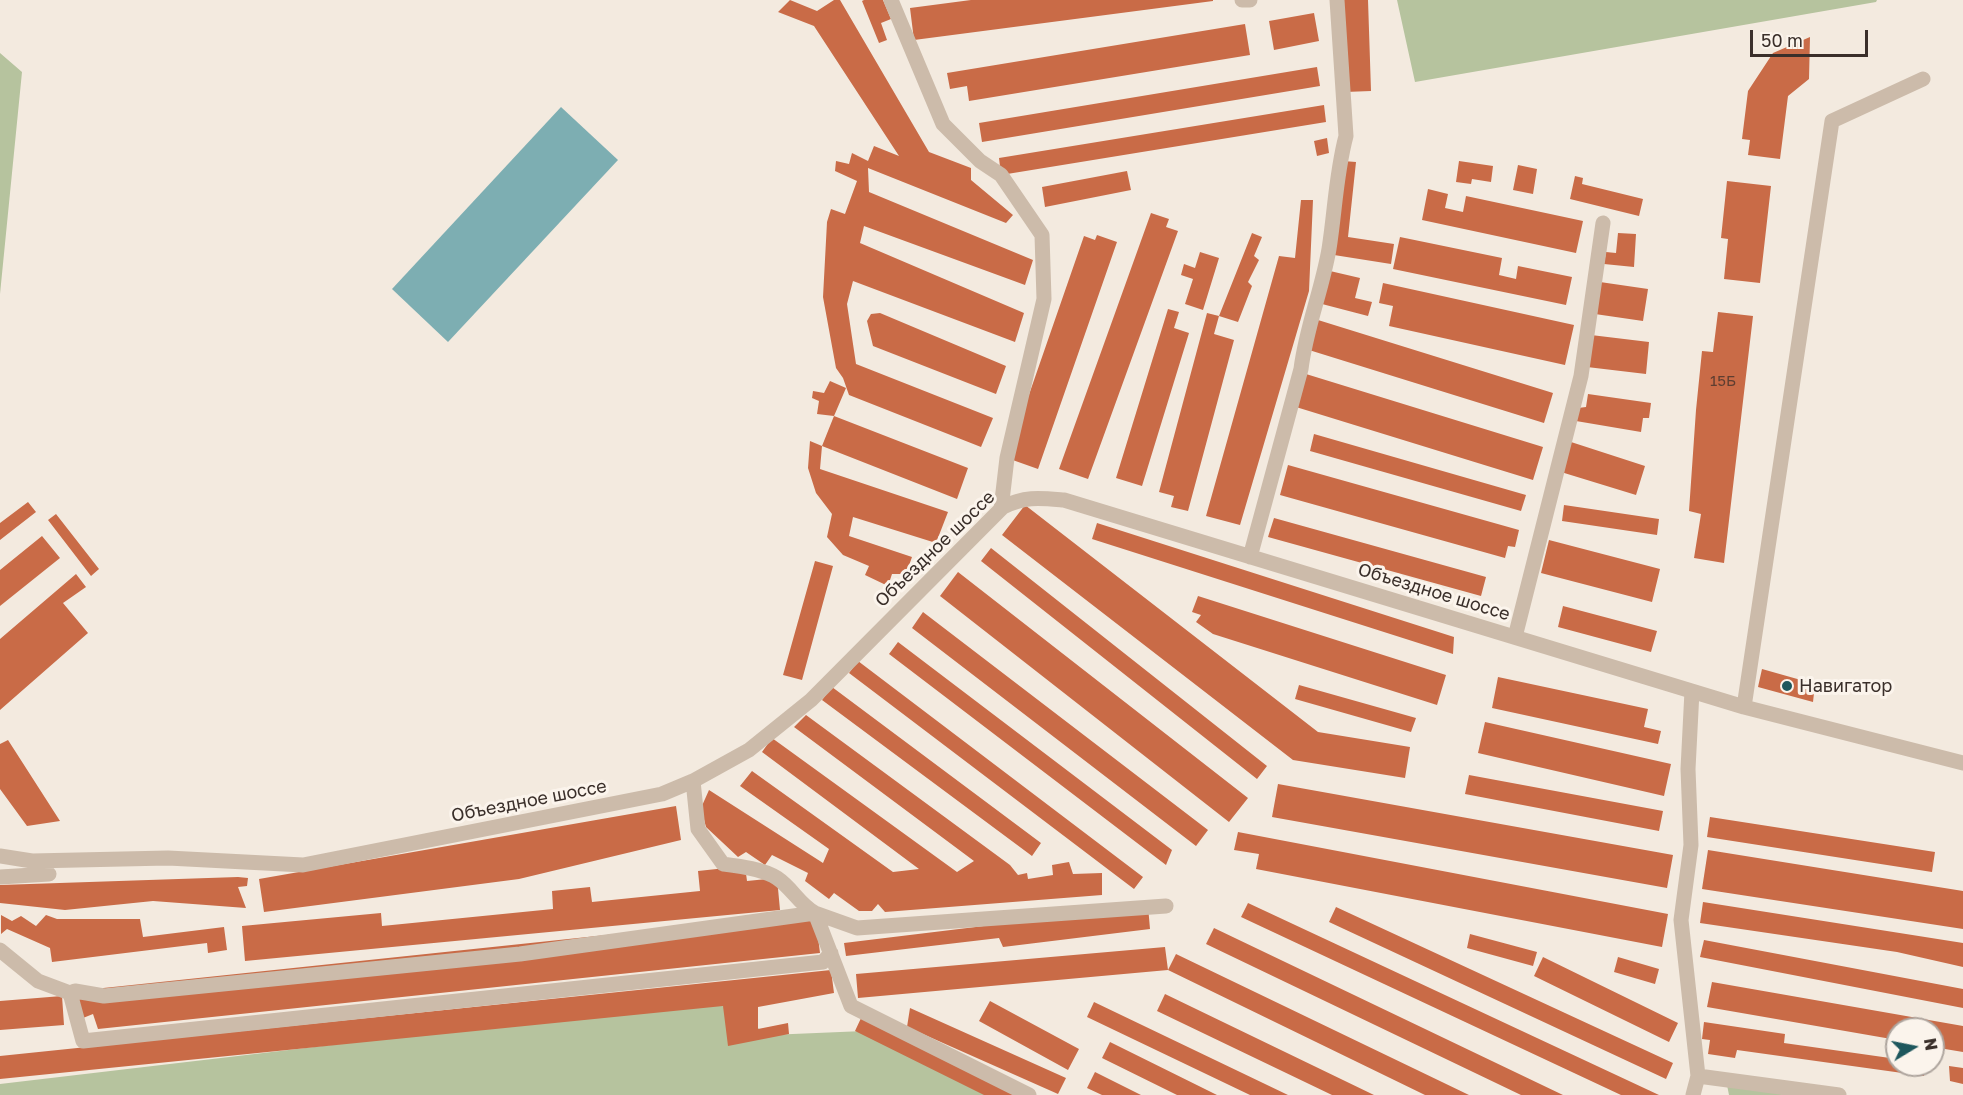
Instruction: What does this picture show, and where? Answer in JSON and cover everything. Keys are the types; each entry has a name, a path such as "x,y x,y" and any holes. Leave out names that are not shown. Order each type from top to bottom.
{"street":[{"path":"891,0 943,124 980,161 1001,175 1041,234 1044,299 1007,458 1000,509"},
{"path":"1242,0 1250,0"},
{"path":"1250,557 1301,369 1304,346 1314,315 1329,250 1346,136 1337,0"},
{"path":"1744,707 1832,121 1923,79"},
{"path":"1515,637 1581,376 1603,223"},
{"name":"Объездное шоссе","path":"0,856 32,861 168,858 303,865 662,794 693,781 749,750 811,700 1000,509 1018,500 1036,498 1064,500 1744,707 1963,762"},
{"path":"1692,691 1688,769 1691,845 1681,920 1698,1076 1693,1095"},
{"path":"693,781 698,829 723,864 746,866 777,878 805,907 856,928 1166,906"},
{"path":"0,877 49,874"},
{"path":"815,913 851,1006 1029,1095"},
{"path":"0,950 38,981 70,993 75,991 104,996 520,954 815,913"},
{"path":"70,993 83,1041 823,962 831,953"},
{"path":"1698,1076 1839,1095"}],"green space":[{"path":"1397,0 1877,0 1415,82"},
{"path":"0,53 22,72 0,294"},
{"path":"713,1000 769,1035 864,1031 987,1095 0,1095 0,1084"},
{"path":"1727,1085 1786,1095 1729,1095"}],"water":[{"path":"561,107 618,160 448,342 392,289"}],"building":[{"path":"790,0 817,11 834,0 840,0 929,152 971,168 971,180 1013,215 1006,223 868,168 869,192 1033,260 1025,285 864,226 860,243 1024,313 1015,342 853,281 847,304 856,364 993,418 981,447 849,395 843,378 836,368 823,297 827,222 831,209 845,214 857,181 835,171 836,161 849,164 852,153 868,161 874,146 899,156 814,26 778,12"},
{"path":"883,0 891,19 881,23 887,40 879,43 862,1"},
{"path":"971,0 1213,1 914,40 910,8"},
{"path":"1342,0 1368,0 1371,91 1345,92"},
{"path":"1314,13 1319,41 1274,50 1269,21"},
{"path":"1245,24 1250,55 969,101 967,86 950,89 947,73"},
{"path":"1810,37 1809,79 1788,96 1780,159 1748,155 1750,140 1742,139 1748,91 1773,53"},
{"path":"1317,67 1320,86 982,142 979,123"},
{"path":"1324,105 1326,122 1001,175 999,158"},
{"path":"1327,138 1329,153 1317,156 1314,141"},
{"path":"1343,161 1356,162 1348,237 1394,244 1391,264 1334,255"},
{"path":"1459,161 1493,166 1491,182 1472,179 1471,184 1456,182"},
{"path":"1518,165 1537,169 1533,194 1513,190"},
{"path":"1127,171 1131,190 1045,207 1042,187"},
{"path":"1575,176 1583,178 1582,184 1643,199 1639,216 1570,199"},
{"path":"1727,181 1771,186 1760,283 1724,279 1728,239 1721,238"},
{"path":"1428,189 1448,194 1445,208 1463,212 1466,196 1583,221 1576,253 1422,220"},
{"path":"1301,200 1313,200 1309,291 1240,525 1206,516 1279,256 1295,258"},
{"path":"1151,213 1169,219 1166,227 1178,231 1088,479 1059,469"},
{"path":"1252,233 1262,237 1254,256 1259,260 1248,282 1252,286 1238,322 1219,316"},
{"path":"1618,233 1636,234 1634,267 1604,264 1606,252 1616,253"},
{"path":"1097,235 1117,242 1038,469 1007,458 1084,236 1095,240"},
{"path":"1400,237 1502,258 1499,275 1516,279 1518,266 1572,277 1566,305 1393,269"},
{"path":"1200,252 1219,258 1203,310 1185,304 1193,279 1181,275 1184,264 1195,268"},
{"path":"1330,271 1360,278 1355,298 1372,302 1368,316 1322,304"},
{"path":"1600,282 1648,289 1643,321 1595,314"},
{"path":"1383,283 1574,325 1565,365 1389,326 1393,306 1379,303"},
{"path":"1168,309 1179,312 1174,328 1189,333 1142,486 1116,478"},
{"path":"1718,312 1753,316 1724,563 1694,558 1701,514 1689,511 1702,351 1713,352"},
{"path":"880,313 1006,366 996,394 873,346 867,321 871,314"},
{"path":"1207,313 1219,316 1214,334 1234,340 1188,511 1171,507 1174,496 1159,492"},
{"path":"1318,320 1553,393 1544,423 1309,350"},
{"path":"1591,335 1649,342 1646,374 1587,367"},
{"path":"1306,374 1543,447 1533,480 1296,407"},
{"path":"830,381 846,388 834,416 817,414 819,401 812,398 813,391 824,393"},
{"path":"1588,394 1651,403 1649,418 1643,418 1641,432 1576,421 1578,408 1586,407"},
{"path":"834,416 968,468 957,499 822,446"},
{"path":"1314,434 1526,495 1521,511 1310,451"},
{"path":"810,441 822,446 820,469 948,512 936,543 853,517 849,536 912,557 906,574 892,574 888,586 865,575 869,566 843,555 827,537 832,514 816,493 808,468"},
{"path":"1571,442 1645,466 1636,495 1561,472"},
{"path":"1288,465 1519,530 1515,547 1508,546 1505,558 1280,495"},
{"path":"28,502 36,512 0,540 0,523"},
{"path":"1025,505 1318,732 1410,747 1405,778 1293,760 1002,535"},
{"path":"1564,505 1659,519 1657,535 1562,521"},
{"path":"56,514 99,569 91,576 48,520"},
{"path":"1274,518 1486,577 1481,596 1268,537"},
{"path":"1097,523 1454,637 1453,654 1092,539"},
{"path":"42,536 60,558 0,606 0,570"},
{"path":"1549,540 1660,569 1652,602 1541,573"},
{"path":"991,548 1267,766 1257,779 981,561"},
{"path":"815,561 833,566 802,680 783,675"},
{"path":"958,572 1248,798 1229,822 940,596"},
{"path":"76,574 86,587 63,603 88,633 0,710 0,639"},
{"path":"1198,596 1446,675 1437,705 1213,634 1196,622 1201,615 1192,612"},
{"path":"1563,606 1657,631 1651,652 1558,627"},
{"path":"923,612 1208,830 1196,846 912,628"},
{"path":"898,642 1172,850 1166,865 889,654"},
{"path":"858,661 1143,877 1134,889 849,673"},
{"name":"Навигатор","path":"1762,669 1815,684 1813,702 1758,687"},
{"path":"1498,677 1648,709 1644,727 1661,731 1658,744 1492,708"},
{"path":"1299,685 1416,718 1411,732 1295,699"},
{"path":"832,687 1041,843 1032,856 822,700"},
{"path":"806,715 1010,865 1018,875 1027,873 1028,879 1053,875 1052,865 1069,862 1073,874 1102,873 1102,895 885,912 878,904 872,911 859,911 834,893 829,899 805,881 808,873 772,855 765,865 746,852 738,857 706,827 701,808 709,790 823,863 829,849 740,786 752,771 893,872 919,869 762,752 772,738 957,872 974,861 794,727"},
{"path":"1485,722 1671,764 1664,796 1478,753"},
{"path":"8,740 60,821 27,826 0,789 0,744"},
{"path":"1469,775 1663,811 1659,831 1465,794"},
{"path":"1278,784 1673,855 1667,888 1272,817"},
{"path":"676,806 681,840 519,879 264,912 259,879"},
{"path":"1710,817 1935,852 1932,872 1707,837"},
{"path":"1238,832 1668,914 1662,947 1256,869 1259,854 1234,850"},
{"path":"1708,850 1963,891 1963,929 1702,889"},
{"path":"745,866 747,881 777,878 780,910 245,961 242,926 381,913 382,926 553,909 552,891 590,887 592,902 700,891 698,871"},
{"path":"248,878 247,886 238,887 246,908 153,901 65,910 0,903 0,885"},
{"path":"1703,902 1963,943 1963,967 1897,952 1700,923"},
{"path":"1248,903 1659,1095 1621,1095 1241,917"},
{"path":"1148,906 1150,929 1003,947 999,938 846,956 844,943"},
{"path":"1336,907 1673,1063 1666,1079 1329,922"},
{"path":"815,913 820,953 98,1029 93,1014 78,1020 75,991"},
{"path":"1,915 12,921 21,916 36,926 46,915 57,919 140,919 143,937 224,927 227,950 208,953 207,943 52,962 50,948 7,929 1,934"},
{"path":"1214,928 1563,1095 1521,1095 1206,944"},
{"path":"1470,934 1537,952 1533,966 1467,948"},
{"path":"1704,940 1963,989 1963,1008 1700,957"},
{"path":"1165,947 1168,970 858,998 856,974"},
{"path":"1176,954 1469,1095 1425,1095 1168,970"},
{"path":"1543,957 1678,1023 1669,1042 1534,976"},
{"path":"1618,957 1659,969 1655,984 1614,972"},
{"path":"831,970 834,993 758,1007 758,1029 788,1023 789,1034 728,1046 723,1006 0,1079 0,1056"},
{"path":"1712,982 1912,1017 1885,1017 1885,1038 1707,1007"},
{"path":"1165,994 1374,1095 1332,1095 1157,1011"},
{"path":"62,996 64,1025 0,1030 0,1001"},
{"path":"990,1001 1079,1049 1068,1070 979,1021"},
{"path":"1094,1002 1288,1095 1250,1095 1087,1017"},
{"path":"910,1008 1066,1078 1058,1094 907,1027"},
{"path":"862,1016 1021,1095 984,1095 855,1031"},
{"path":"1704,1022 1785,1034 1784,1043 1885,1057 1885,1071 1737,1050 1735,1058 1708,1054 1710,1040 1702,1039"},
{"path":"1945,1023 1963,1026 1963,1052 1945,1049"},
{"path":"1110,1042 1217,1095 1177,1095 1102,1058"},
{"path":"1949,1066 1963,1068 1963,1084 1950,1081"},
{"path":"1095,1072 1141,1095 1102,1095 1087,1088"}],"place":[{"name":"Навигатор","path":"1787,686"}]}
